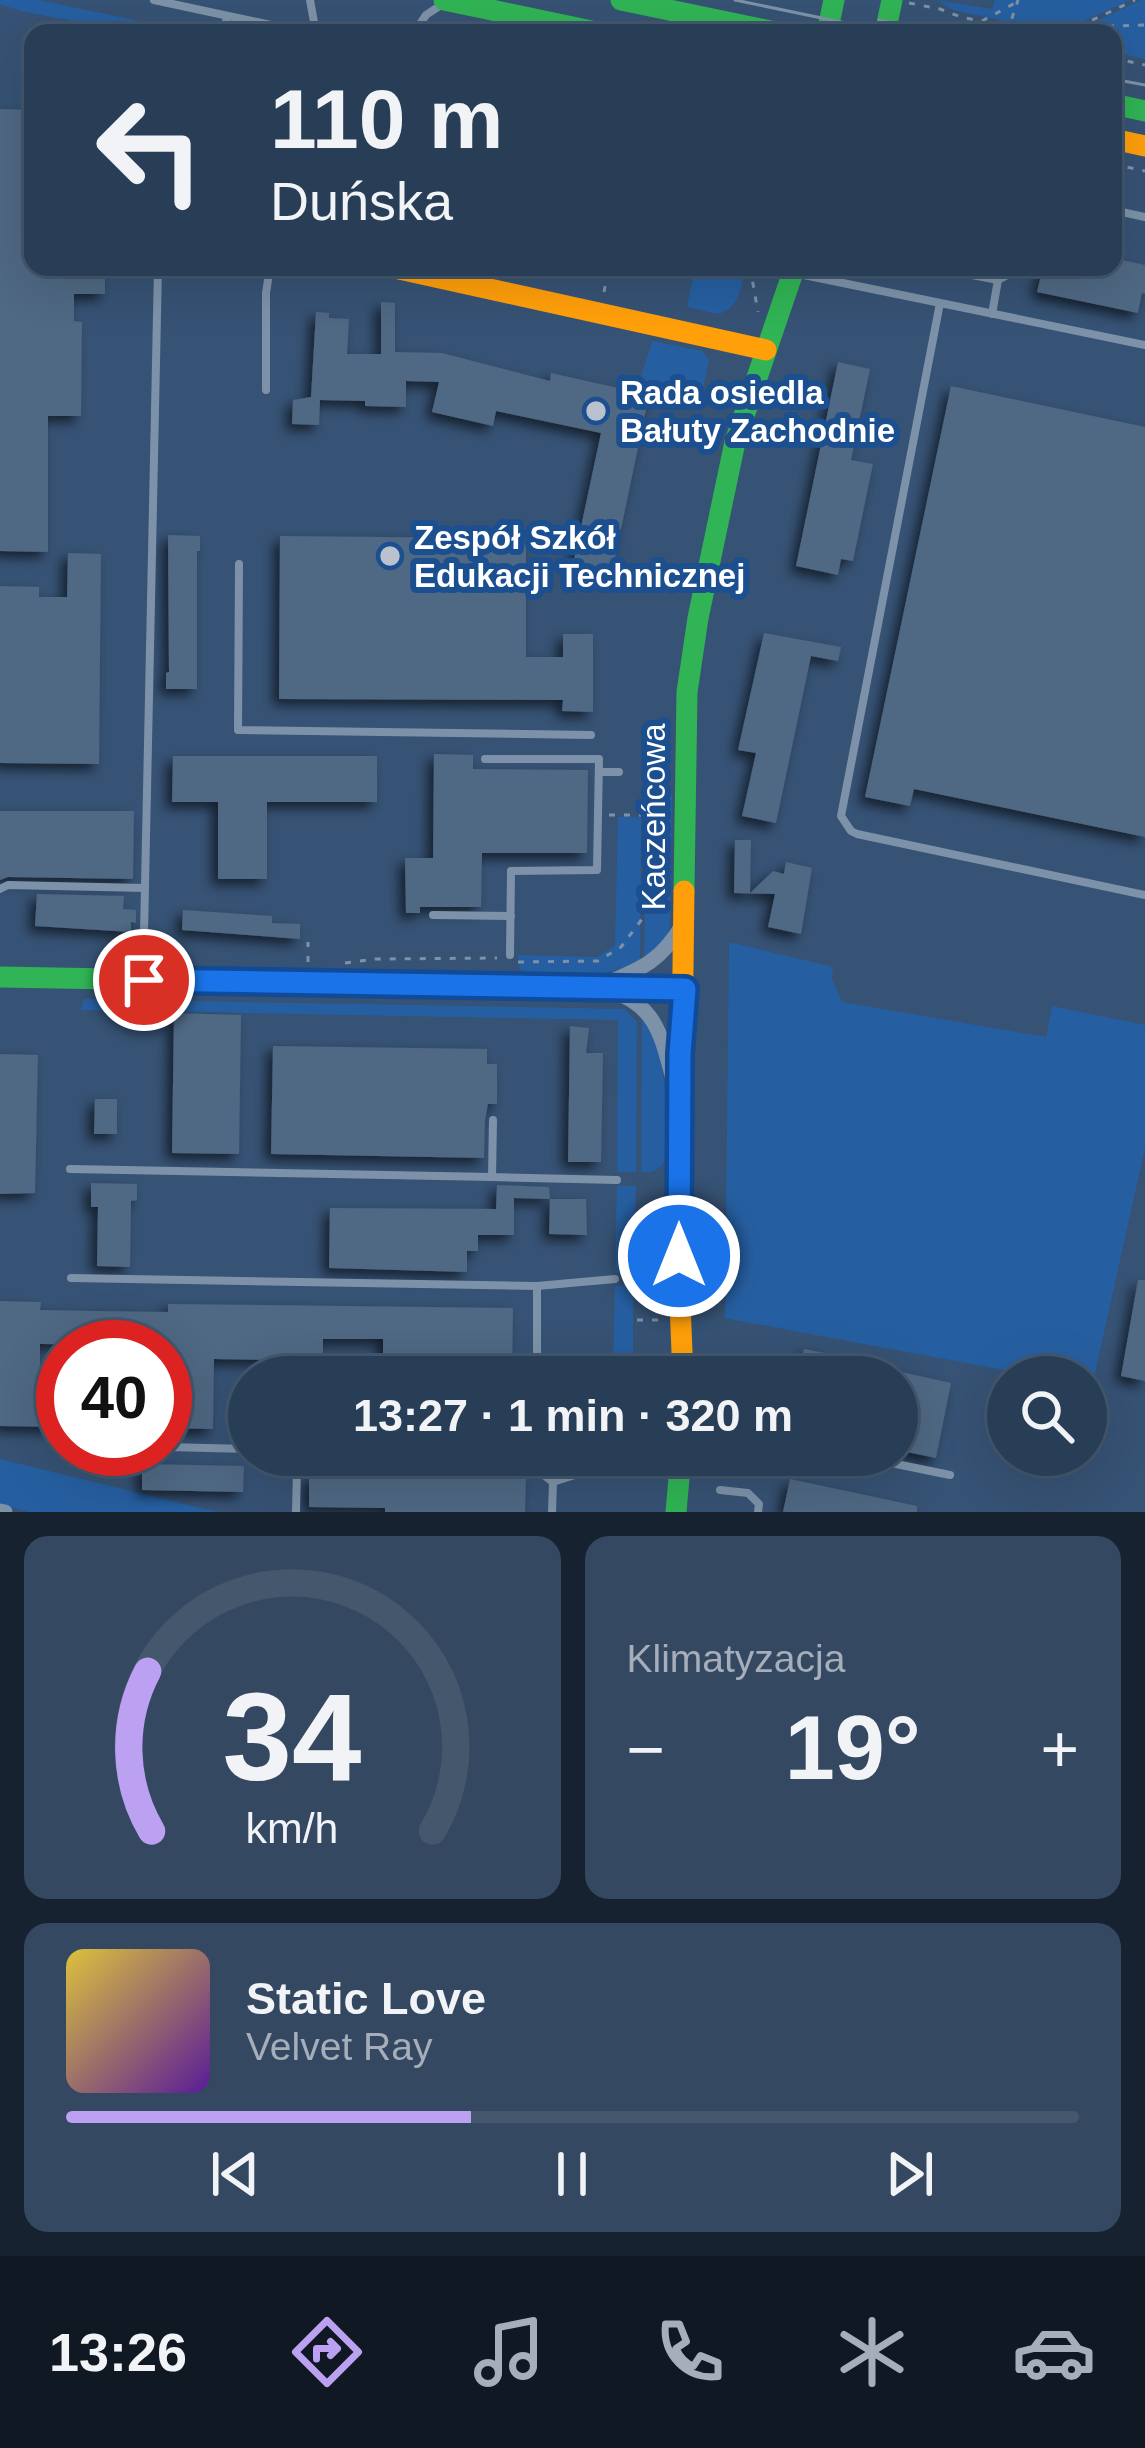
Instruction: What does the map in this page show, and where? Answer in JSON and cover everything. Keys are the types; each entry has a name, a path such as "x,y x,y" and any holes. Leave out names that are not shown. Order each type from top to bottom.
{"street":[{"path":"446,0 530,24"},
{"path":"621,0 737,24"},
{"path":"431,276 766,350"},
{"name":"Kaczeńcowa","path":"682,1356 686,692 735,442 792,276"},
{"path":"596,987 653,962 685,922"},
{"path":"0,976 685,989"},
{"path":"596,987 623,995 650,1015 680,1104"},
{"path":"676,1512 679,1476"}],"lane":[{"path":"154,0 267,24"},
{"path":"420,24 446,0"},
{"path":"226,24 227,16"},
{"path":"144,934 158,276"},
{"path":"266,390 269,276"},
{"path":"824,276 1145,345"},
{"path":"992,314 1003,276"},
{"path":"940,303 841,816 857,834 1145,895"},
{"path":"239,563 238,730 591,736"},
{"path":"485,759 599,759 597,870 512,871 507,958"},
{"path":"598,772 619,772"},
{"path":"0,889 8,885 145,888"},
{"path":"433,915 511,916"},
{"path":"492,1177 493,1120"},
{"path":"70,1169 616,1180"},
{"path":"71,1278 537,1286 615,1280"},
{"path":"537,1286 537,1356"},
{"path":"192,1448 228,1449"},
{"path":"296,1512 297,1467 536,1469 553,1482"},
{"path":"918,1468 950,1475"},
{"path":"553,1482 572,1476"},
{"path":"552,1512 553,1482"},
{"path":"719,1490 748,1493 759,1504 758,1512"}],"path":[{"path":"994,13 997,0"},
{"path":"1084,24 1135,0"},
{"path":"902,1 922,2 987,24"},
{"path":"980,22 1018,1"},
{"path":"960,24 961,17"},
{"path":"604,294 607,276"},
{"path":"751,276 759,316"},
{"path":"598,815 644,815"},
{"path":"332,963 375,958 598,961 621,947 642,920"},
{"path":"308,942 308,964"},
{"path":"637,1320 666,1322"}],"shaded area":[{"path":"0,0 39,0 153,24 84,24 0,4"},
{"path":"937,0 992,9 995,0 1130,0 1078,24 1017,24 953,10"},
{"path":"1145,0 1145,59 1122,54 1122,24 1090,24"},
{"path":"693,276 743,276 738,296 725,311 718,314 687,307"},
{"path":"652,341 702,351 709,360 702,393 692,399 638,387"},
{"path":"647,779 667,782 672,796 670,925 667,937 644,962"},
{"path":"618,817 641,817 640,964 600,974 529,978 519,968 518,955 598,957 615,945"},
{"path":"729,942 833,967 832,979 842,1002 1046,1037 1052,1006 1145,1025 1145,1148 1099,1356 987,1356 987,1367 725,1318"},
{"path":"84,999 625,1009 637,1022 636,1172 617,1172 618,1020 81,1010"},
{"path":"642,1014 658,1050 667,1112 664,1159 649,1172 641,1172"},
{"path":"617,1186 636,1186 634,1273 615,1273"},
{"path":"633,1285 633,1356 613,1356 615,1286"},
{"path":"0,1459 36,1468 36,1476 70,1476 217,1512 29,1512 0,1504"}],"building":[{"path":"0,109 24,110 24,276 105,276 105,294 74,294 74,321 82,322 81,416 48,416 48,552 0,551"},
{"path":"1122,260 1145,265 1145,294 1138,313 1037,292 1041,276 1122,276"},
{"path":"381,302 395,303 395,352 442,353 550,381 551,373 649,395 611,577 572,569 601,433 496,411 493,426 432,412 439,382 406,381 406,407 320,400 319,425 292,424 293,400 311,397 316,312 349,319 347,354 381,354"},
{"path":"838,362 870,369 851,460 873,464 853,561 841,559 838,575 796,566"},
{"path":"951,386 1145,427 1145,837 914,789 910,806 865,797"},
{"path":"479,534 526,534 526,657 563,657 563,634 593,634 593,712 562,711 563,700 279,699 280,536 479,538"},
{"path":"168,535 200,536 197,689 166,689"},
{"path":"68,553 101,554 99,764 0,763 0,586 39,587 39,597 67,597"},
{"path":"764,633 841,647 838,661 811,656 776,823 742,816 756,753 738,750"},
{"path":"434,754 473,755 473,769 588,770 587,853 482,853 481,907 420,907 420,913 406,913 405,858 433,858"},
{"path":"173,756 377,756 377,802 267,802 267,879 218,879 218,802 172,802"},
{"path":"0,811 134,811 133,879 0,880"},
{"path":"735,840 751,840 750,893 773,871 784,874 786,862 812,868 801,934 768,927 775,894 734,893"},
{"path":"37,894 124,896 123,909 136,910 136,923 131,922 131,932 35,926"},
{"path":"183,910 272,916 272,923 300,924 300,939 182,930"},
{"path":"174,1013 241,1015 239,1154 172,1153"},
{"path":"570,1026 589,1028 586,1053 603,1053 601,1162 568,1162"},
{"path":"273,1046 487,1049 487,1064 497,1064 497,1104 488,1104 484,1158 271,1154"},
{"path":"0,1054 38,1055 35,1193 0,1194"},
{"path":"95,1099 117,1099 117,1134 94,1134"},
{"path":"91,1183 137,1184 137,1200 131,1201 130,1267 97,1266 98,1207 91,1207"},
{"path":"497,1185 549,1187 550,1199 514,1198 514,1235 478,1235 478,1251 467,1251 467,1272 329,1268 330,1208 496,1209"},
{"path":"550,1199 586,1199 587,1235 549,1234"},
{"path":"1138,1280 1145,1280 1145,1381 1121,1376"},
{"path":"0,1301 41,1302 40,1310 168,1312 168,1304 513,1308 512,1356 383,1356 383,1339 323,1339 323,1356 214,1359 213,1429 192,1429 192,1320 36,1320 36,1427 0,1426"},
{"path":"804,1349 830,1354 829,1356 802,1356"},
{"path":"918,1376 951,1383 936,1458 918,1454"},
{"path":"192,1465 228,1466 228,1476 244,1476 243,1492 142,1490 142,1476 192,1476"},
{"path":"309,1476 526,1477 525,1512 309,1507"},
{"path":"790,1479 917,1506 917,1512 783,1512"}],"tram line":[{"path":"735,0 851,24"},
{"path":"879,20 899,24"},
{"path":"1122,81 1145,85"}],"traffic: fast":[{"path":"444,0 558,24"},
{"path":"621,0 737,24"},
{"path":"829,24 834,0"},
{"path":"887,24 892,0"},
{"path":"1122,106 1145,111"},
{"path":"684,891 687,692 698,618 735,442 792,276"},
{"path":"0,977 685,989"},
{"path":"676,1512 679,1476"}],"traffic: slow":[{"path":"1122,141 1145,146"},
{"path":"431,276 766,350"},
{"path":"682,1356 684,891"}],"place":[{"name":"Rada osiedla Bałuty Zachodnie","path":"596,411"},
{"name":"Zespół Szkół Edukacji Technicznej","path":"390,556"}],"route":[{"path":"144,980 685,989 679,1256"}]}
